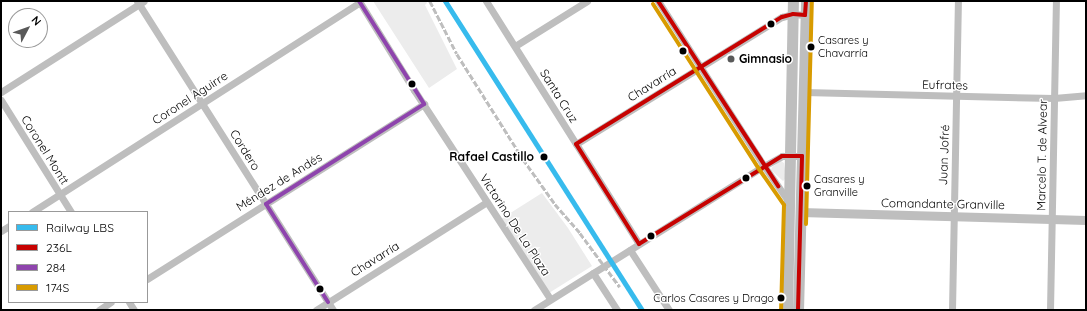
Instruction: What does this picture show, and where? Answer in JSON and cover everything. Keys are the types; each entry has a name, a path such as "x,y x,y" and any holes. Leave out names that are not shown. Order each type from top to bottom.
{"main road":[{"path":"793,1 796,155 800,212 798,310"},
{"path":"786,310 790,203 804,92 806,1"}],"street":[{"name":"Coronel Aguirre","path":"34,211 359,1"},
{"name":"Victorino De La Plaza","path":"359,1 550,299"},
{"name":"Santa Cruz","path":"486,1 639,244"},
{"path":"515,46 587,1"},
{"path":"658,1 764,166 790,203"},
{"name":"Juan Jofré","path":"952,310 958,1"},
{"name":"Marcelo T. de Alvear","path":"1050,310 1056,1"},
{"path":"1,92 140,2"},
{"name":"Cordero","path":"140,2 333,310"},
{"name":"Chavarría","path":"576,144 782,17 793,14 805,15"},
{"name":"Eufrates","path":"804,92 957,97 1054,98 1086,95"},
{"name":"Coronel Montt","path":"1,100 70,211"},
{"name":"Méndez de Andés","path":"148,278 424,104"},
{"path":"534,310 764,166 782,156 796,155"},
{"name":"Chavarría","path":"316,310 487,202"},
{"name":"Comandante Granville","path":"800,212 1086,220"},
{"path":"630,250 668,310"},
{"path":"593,273 617,310"},
{"path":"99,310 110,303"}],"shaded area":[{"path":"373,1 426,1 427,3 425,5 457,69 429,88"},
{"path":"781,161 784,163 786,178 783,181 771,170 772,167"},
{"path":"542,193 568,228 592,266 549,293 501,219"}],"railway":[{"path":"430,1 457,54 523,159 555,204 580,233 620,287"}],"rail line":[{"name":"LBS","path":"445,1 642,310"}],"transit line":[{"name":"284","path":"359,1 424,104"},
{"name":"236L","path":"658,1 778,186"},
{"name":"236L","path":"798,310 802,156 782,156 639,244 576,144 782,17 793,14 805,15 806,1"},
{"name":"174S","path":"806,224 812,1"},
{"name":"174S","path":"653,4 759,169 784,205 781,310"},
{"name":"284","path":"266,204 424,104"},
{"name":"284","path":"266,204 328,302"}],"place":[{"name":"Casares y Chavarría","path":"811,47"},
{"name":"Gimnasio","path":"731,59"},
{"name":"Rafael Castillo","path":"544,157"},
{"name":"Casares y Granville","path":"807,186"},
{"name":"Carlos Casares y Drago","path":"781,298"}]}
